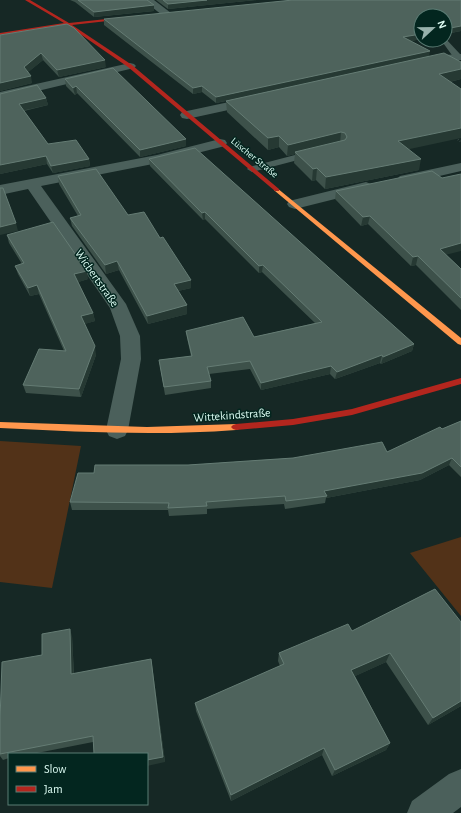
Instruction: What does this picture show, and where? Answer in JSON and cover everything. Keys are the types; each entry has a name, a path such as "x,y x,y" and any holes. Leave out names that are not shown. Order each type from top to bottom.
{"street":[{"name":"Lüscher Straße","path":"27,0 68,24 130,66 220,143 461,342"},
{"path":"148,0 170,13"},
{"path":"0,34 68,24 170,13"},
{"path":"410,66 459,57"},
{"path":"0,96 130,66"},
{"path":"187,115 265,98"},
{"path":"0,190 158,159 220,143"},
{"path":"295,204 461,167"},
{"name":"Wicbertstraße","path":"32,184 119,308 130,336 131,359 117,430"},
{"name":"Wittekindstraße","path":"0,425 117,430 206,430 293,422 352,412 461,381"},
{"path":"424,813 461,786"}],"lane":[{"path":"453,48 459,57"},
{"path":"252,169 326,151"}],"path":[{"path":"455,138 461,142"}],"shaded area":[{"path":"0,441 81,446 52,588 0,582"},
{"path":"461,537 461,616 410,553"}],"building":[{"path":"78,0 147,0 154,5 94,12"},
{"path":"163,0 207,0 168,4"},
{"path":"293,0 461,0 461,26 453,28 453,8 413,8 413,35 403,37 413,42 413,48 424,48 430,51 216,97 202,86 193,88 104,19"},
{"path":"67,24 74,28 105,60 57,70 41,53 24,67 31,76 0,83 0,35"},
{"path":"444,53 461,62 461,69 439,74 461,89 461,128 398,141 421,159 326,177 317,168 313,169 295,152 345,140 347,137 345,133 341,132 288,145 279,136 268,138 226,101"},
{"path":"113,68 186,139 140,150 76,86 73,88 65,79"},
{"path":"37,85 46,98 19,104 48,144 76,140 89,159 51,166 46,156 0,165 0,94"},
{"path":"195,148 414,344 383,357 382,355 337,372 331,366 261,383 250,361 207,367 211,381 164,387 159,360 192,356 186,331 243,317 254,337 322,322 263,265 259,266 205,212 202,213 149,159"},
{"path":"96,169 128,215 144,212 160,238 163,237 191,280 174,284 187,305 147,316 117,261 105,265 70,218 81,215 58,176"},
{"path":"432,171 442,178 461,174 461,243 440,249 461,269 461,298 418,256 413,257 370,216 363,217 336,191"},
{"path":"0,188 3,188 16,223 0,227"},
{"path":"53,222 87,271 74,274 93,313 81,316 95,346 79,389 23,385 39,349 66,351 37,285 28,288 15,266 24,263 7,235"},
{"path":"461,421 461,467 452,458 422,473 324,491 327,496 286,501 285,496 206,502 207,506 168,508 169,503 70,502 78,473 94,473 95,465 188,465 293,458 382,442 387,452 440,427 442,429"},
{"path":"435,589 461,622 461,701 433,718 390,653 351,670 390,743 335,770 324,748 231,795 195,703 284,664 279,653 348,624 352,631"},
{"path":"70,629 71,674 151,659 163,757 148,760 148,753 94,753 93,736 0,754 2,662 42,655 42,634"}],"traffic: slow":[{"path":"277,190 461,342"},
{"path":"0,425 147,430 236,427"}],"traffic: jam":[{"path":"27,0 68,24 130,66 277,190"},
{"path":"0,34 68,24 134,17"},
{"path":"236,427 293,422 352,412 461,381"}]}
